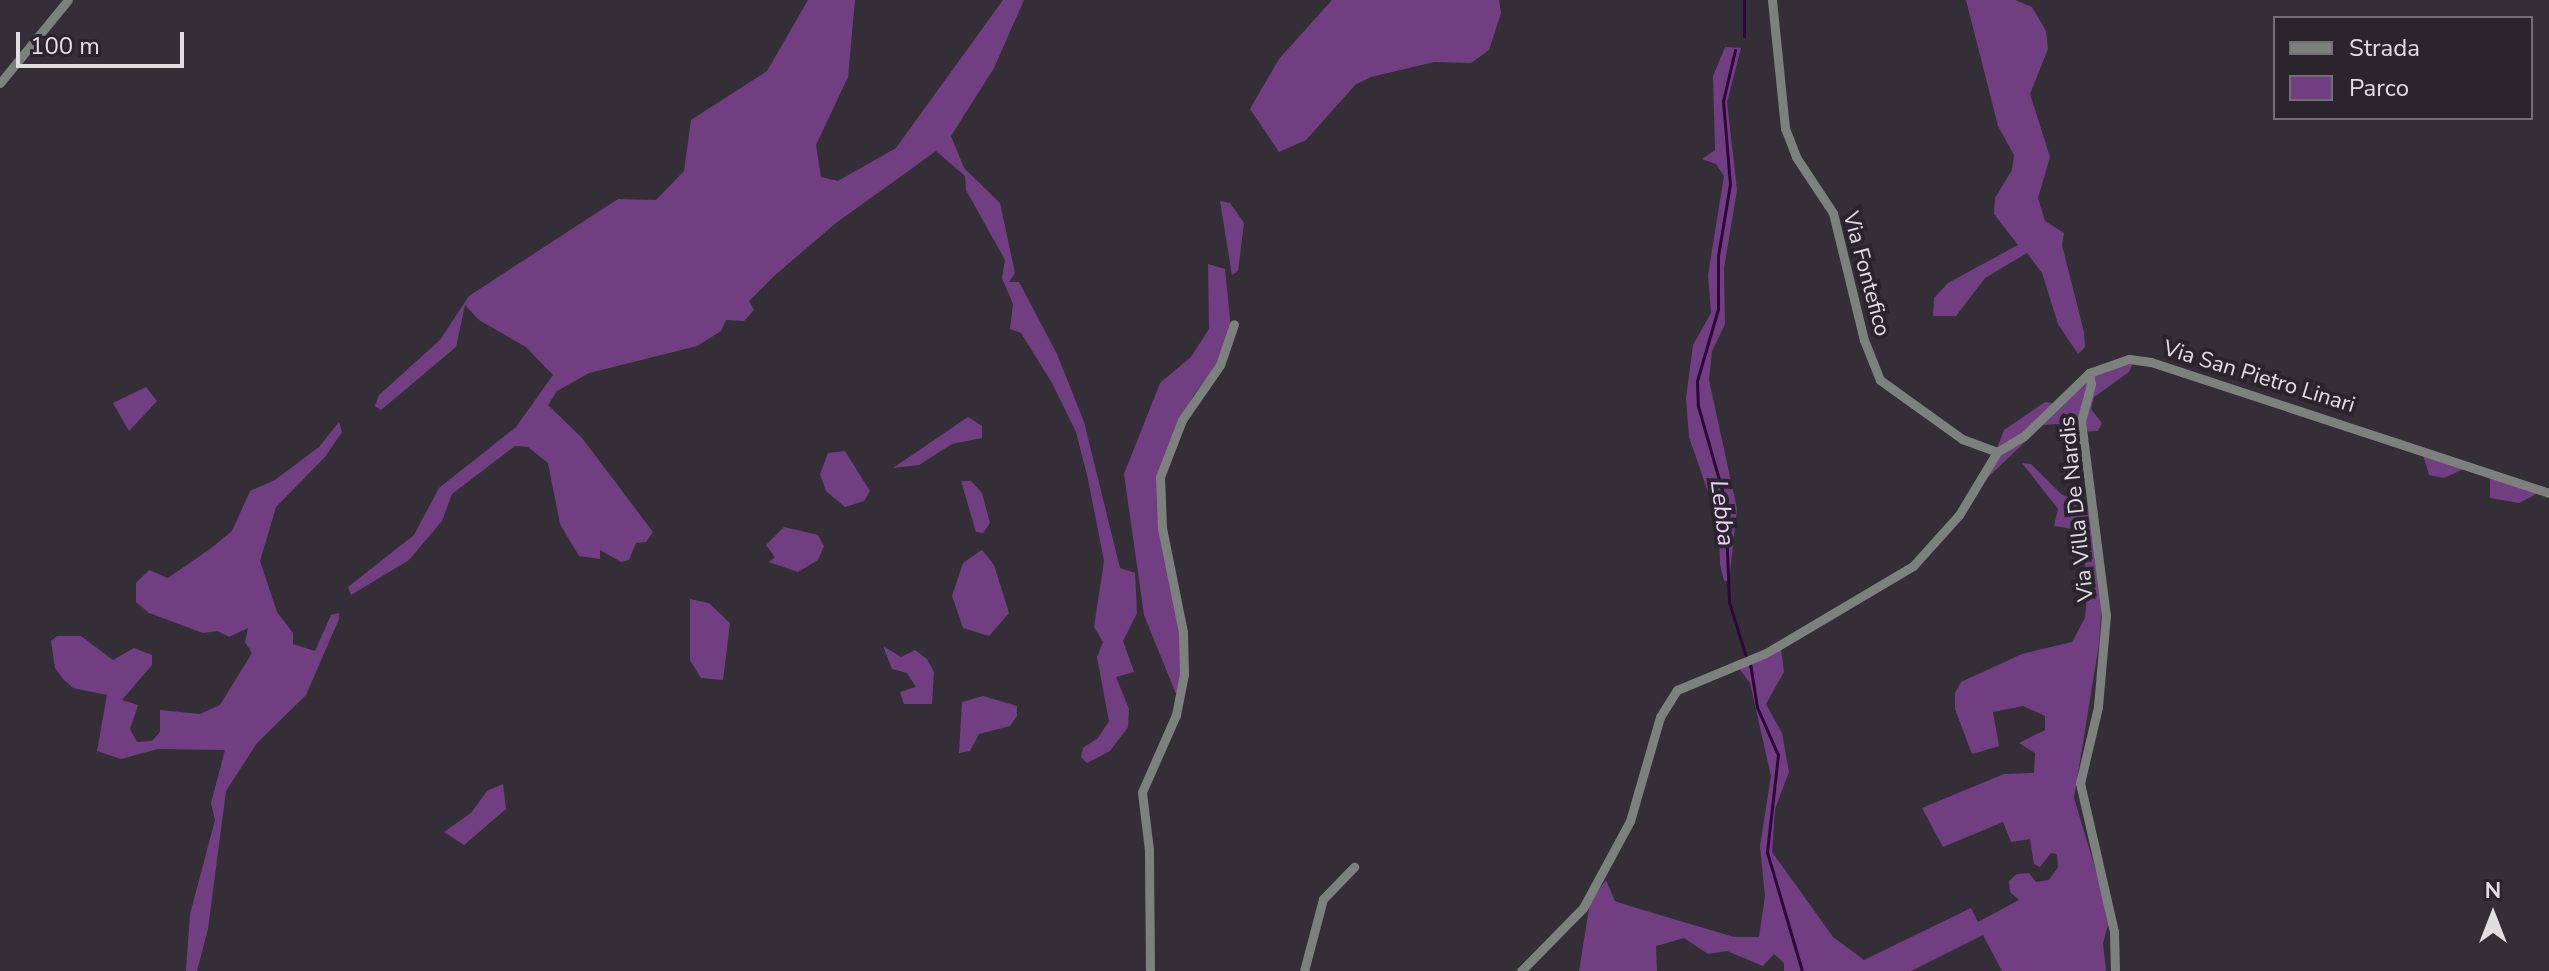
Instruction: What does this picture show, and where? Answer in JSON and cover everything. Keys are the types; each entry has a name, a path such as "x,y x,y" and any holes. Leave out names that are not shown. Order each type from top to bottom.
{"street":[{"path":"0,83 68,0"},
{"name":"Via Fontefico","path":"1772,0 1785,128 1796,157 1833,213 1875,371 1907,403 1962,439 1997,452"},
{"path":"1150,971 1149,850 1142,792 1176,715 1184,674 1183,632 1162,528 1160,477 1182,420 1220,365 1234,324"},
{"name":"Via San Pietro Linari","path":"1521,971 1583,908 1624,834 1670,698 1748,661 1913,566 1959,515 1997,452 2024,436 2089,373 2129,359 2151,362 2549,493"},
{"name":"Via Villa De Nardis","path":"2089,373 2091,384 2081,421 2106,615 2098,707 2080,783 2114,931 2115,971"},
{"path":"1304,971 1323,899 1354,867"}],"green space":[{"path":"808,0 855,0 848,77 816,145 821,177 838,181 896,148 1003,0 1024,0 994,68 951,136 964,168 1000,203 1015,273 1009,282 1019,282 1057,354 1084,422 1120,568 1135,573 1137,613 1123,641 1134,672 1116,677 1129,709 1128,727 1110,751 1087,763 1081,757 1083,748 1098,738 1109,721 1097,657 1103,642 1094,627 1104,561 1088,479 1076,432 1052,383 1021,333 1010,329 1013,304 1002,278 1005,260 966,190 965,176 936,151 836,223 774,276 749,301 754,310 744,321 726,320 721,331 697,346 589,373 557,391 548,405 582,438 653,532 646,542 636,543 629,560 621,562 600,550 600,559 579,556 560,524 548,463 528,447 515,446 452,494 442,521 409,560 351,595 348,587 414,535 439,488 516,427 553,375 526,347 479,320 465,305 456,347 381,410 375,406 379,395 440,340 469,296 618,199 656,200 684,171 691,120 767,71"},
{"path":"1332,0 1499,0 1501,13 1489,50 1471,63 1434,62 1371,77 1356,84 1306,140 1279,152 1250,109 1279,59"},
{"path":"1966,0 2015,0 2032,7 2046,31 2048,49 2030,94 2050,157 2038,198 2045,221 2064,233 2062,245 2084,332 2085,347 2078,354 2058,324 2042,273 2027,253 1985,278 1956,316 1933,316 1934,298 1948,283 2018,245 1994,214 1995,198 2012,170 2014,155 1998,126"},
{"path":"1725,47 1741,48 1727,102 1737,190 1724,268 1725,324 1712,351 1709,380 1737,509 1729,581 1724,581 1720,564 1718,498 1708,492 1689,437 1686,398 1693,345 1711,313 1708,275 1724,176 1716,164 1702,159 1715,150 1713,76"},
{"path":"1220,201 1230,203 1244,223 1238,271 1232,275"},
{"path":"1208,264 1225,269 1231,329 1219,361 1193,396 1159,477 1182,631 1183,674 1176,694 1144,615 1124,474 1160,383 1191,357 1209,329"},
{"path":"2133,363 2129,372 2094,397 2091,409 2102,423 2098,431 2072,432 2058,424 2043,425 1985,480 2004,430 2045,402 2060,404 2087,377"},
{"path":"146,387 157,401 129,431 113,403"},
{"path":"968,417 982,426 982,438 952,444 919,465 893,468"},
{"path":"339,422 342,432 325,457 276,507 260,561 277,612 293,633 293,644 315,651 331,615 339,613 339,619 306,695 257,743 226,791 208,929 197,971 186,971 190,914 215,820 211,803 225,750 158,749 121,759 97,751 107,695 73,688 63,679 55,668 51,641 57,636 81,636 113,660 134,648 152,655 152,665 122,700 138,705 130,729 137,742 152,741 160,732 160,710 200,714 220,705 252,653 245,642 248,628 229,637 218,631 203,633 149,613 136,602 136,583 149,570 168,578 210,549 232,531 250,491 275,480 319,447"},
{"path":"845,451 870,491 864,501 845,507 826,491 820,474 828,453"},
{"path":"2422,452 2466,468 2444,478 2429,475"},
{"path":"2022,463 2031,464 2061,494 2086,506 2092,514 2102,600 2099,644 2074,798 2110,918 2103,943 2106,971 2002,971 1983,935 1911,971 1784,971 1784,963 1774,954 1763,966 1727,951 1708,954 1684,938 1656,946 1657,971 1579,971 1590,902 1606,880 1615,901 1623,904 1734,937 1759,937 1765,896 1760,846 1771,776 1750,683 1738,667 1781,648 1784,672 1766,704 1782,733 1789,772 1775,809 1772,852 1833,937 1864,960 1971,908 1978,922 2019,900 2010,892 2009,881 2017,874 2029,873 2036,882 2049,880 2058,867 2057,854 2051,853 2040,867 2034,864 2030,839 2011,842 2003,822 1943,847 1922,808 2004,774 2034,773 2035,753 2019,743 2045,730 2045,716 2023,706 1993,712 1999,746 1972,754 1955,709 1955,693 1961,682 2022,654 2072,642 2085,618 2088,584 2080,530 2054,526 2058,509"},
{"path":"2490,478 2538,493 2519,503 2490,498"},
{"path":"961,481 971,481 982,493 990,523 983,533 976,532"},
{"path":"784,527 818,535 824,546 818,560 798,572 769,562 775,557 766,545"},
{"path":"982,550 994,565 1009,613 989,636 963,628 952,596 963,563"},
{"path":"690,599 709,603 730,623 723,680 701,678 690,660"},
{"path":"883,646 901,657 915,650 927,659 934,672 932,704 904,704 900,692 916,687 907,673 892,669"},
{"path":"983,696 1017,706 1017,716 1010,726 979,734 970,751 959,753 962,702"},
{"path":"503,784 506,809 464,845 444,832 471,813 487,791"}],"waterway":[{"name":"Lebba","path":"1744,0 1744,36"},
{"name":"Lebba","path":"1735,50 1723,101 1730,184 1718,256 1718,309 1697,381 1698,406 1725,501 1729,602 1746,657"},
{"name":"Lebba","path":"1750,663 1757,707 1778,755 1767,852 1802,971"}]}
